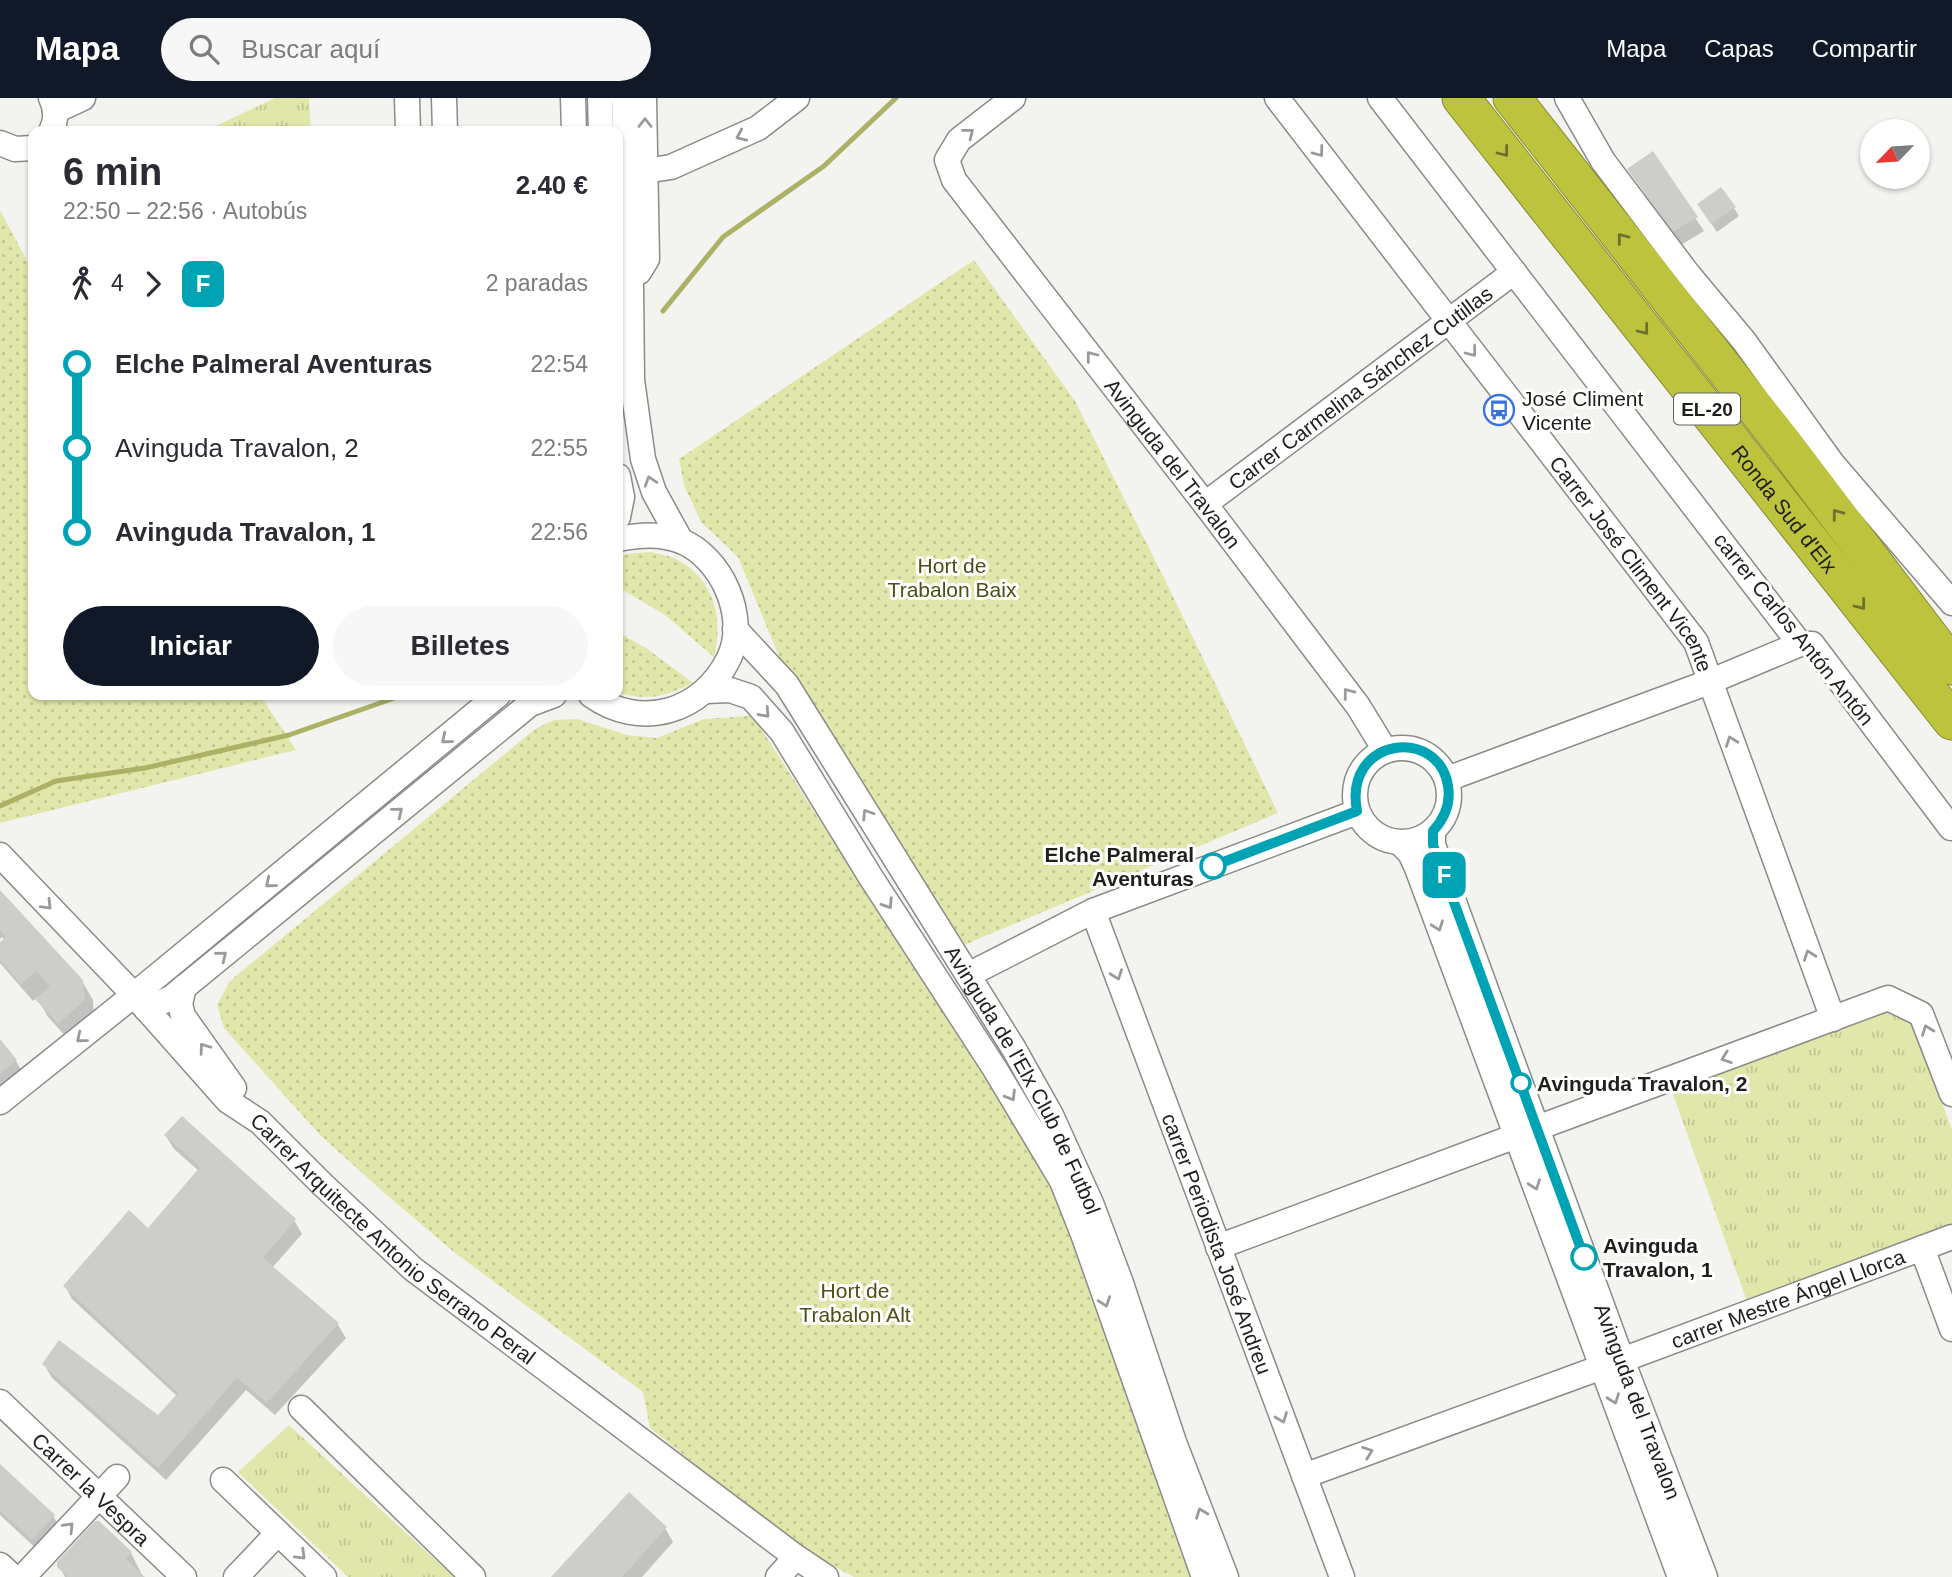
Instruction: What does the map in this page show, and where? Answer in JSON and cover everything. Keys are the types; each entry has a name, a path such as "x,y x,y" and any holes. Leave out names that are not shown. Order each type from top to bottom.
{"highway":[{"name":"Ronda Sud d'Elx","path":"1461,98 1952,721"},
{"name":"Ronda Sud d'Elx","path":"1512,98 1786,447 1952,666"}],"street":[{"path":"52,113 83,98"},
{"path":"408,98 408,126"},
{"path":"443,98 445,126"},
{"path":"573,98 575,126"},
{"path":"600,98 601,126"},
{"path":"624,98 647,259 631,285 632,380 643,459 654,492 681,541"},
{"path":"636,176 645,98"},
{"path":"636,176 671,167 758,128 797,98"},
{"name":"Avinguda del Travalon","path":"1013,98 959,140 947,160 954,180 1358,706 1385,750"},
{"name":"Carrer José Climent Vicente","path":"1278,98 1696,642 1833,1019"},
{"name":"carrer Carlos Antón Antón","path":"1380,98 1800,644 1812,644 1951,828"},
{"path":"1567,98 1603,161 1688,274 1744,341 1832,463 1952,604"},
{"path":"2,145 15,149 28,148"},
{"name":"Carrer Carmelina Sánchez Cutillas","path":"1205,504 1514,272"},
{"path":"598,700 629,713 662,713 693,701 706,691 729,657 735,629 732,600 714,566 689,545 661,535 642,534 623,538"},
{"name":"Avinguda de l'Elx Club de Futbol","path":"735,629 787,685 968,975 1051,1115 1091,1202 1174,1442 1226,1577"},
{"path":"1447,779 1709,682 1800,644"},
{"name":"Avinguda de l'Elx Club de Futbol","path":"706,691 730,690 751,697 782,732 870,876 995,1069 1062,1181 1204,1577"},
{"path":"0,1102 140,1002 492,700"},
{"path":"140,1002 171,998 530,704 541,700"},
{"path":"1404,747 1421,751 1437,762 1447,779 1450,796 1440,823 1433,831 1415,841 1385,839 1372,832 1357,811 1354,796 1356,780 1367,762 1385,750 1404,747"},
{"path":"968,975 1093,911 1357,811"},
{"name":"Avinguda del Travalon","path":"1433,831 1433,845 1527,1132 1612,1363 1680,1577"},
{"name":"Avinguda del Travalon","path":"1400,842 1417,868 1527,1132"},
{"name":"Carrer Arquitecte Antonio Serrano Peral","path":"0,855 140,1002 228,1101 260,1122 322,1184 423,1277 826,1577"},
{"name":"carrer Periodista José Andreu","path":"1093,911 1342,1577"},
{"path":"184,987 180,1004 183,1016 260,1122"},
{"path":"1218,1247 1888,998 1921,1014 1952,1094"},
{"name":"carrer Mestre Ángel Llorca","path":"1304,1476 1952,1237"},
{"path":"1922,1248 1952,1329"},
{"name":"Avinguda del Travalon","path":"1612,1363 1705,1577"},
{"name":"Carrer la Vespra","path":"0,1402 184,1577"},
{"path":"301,1408 473,1577"},
{"path":"23,1577 117,1477"},
{"path":"223,1480 324,1577"},
{"path":"236,1577 278,1532"},
{"path":"778,1577 796,1557"},
{"path":"0,1565 13,1577"}],"green space":[{"path":"275,98 309,98 311,126 216,126"},
{"path":"0,210 28,263 28,700 263,700 296,750 0,823"},
{"name":"Hort de Trabalon Baix","path":"974,260 1075,401 1278,813 957,948 781,661 738,557 701,522 684,485 679,459"},
{"path":"651,552 668,556 690,568 700,578 708,589 716,614 718,628 714,657 665,615 623,590 623,556"},
{"path":"623,635 646,648 693,683 673,692 639,697 623,694"},
{"name":"Hort de Trabalon Alt","path":"751,713 1054,1186 1192,1577 854,1577 797,1546 650,1428 643,1392 454,1252 321,1136 224,1028 217,1005 230,981 535,729 554,720 577,719 627,735 657,738 704,719 747,716"},
{"path":"1882,1008 1911,1022 1914,1027 1952,1130 1952,1231 1749,1307 1670,1086"},
{"path":"289,1425 454,1577 348,1577 238,1472"}],"building":[{"path":"1653,151 1698,217 1672,232 1627,169"},
{"path":"1721,187 1736,207 1711,224 1697,204"},
{"path":"0,890 83,980 85,1000 58,1024 35,999 50,986 36,971 21,984 0,960 0,942 6,937 0,930"},
{"path":"0,1039 17,1060 0,1074"},
{"path":"182,1116 296,1219 263,1258 339,1323 267,1403 237,1378 158,1468 42,1364 59,1340 158,1415 178,1393 63,1286 129,1210 148,1228 200,1167 164,1135"},
{"path":"0,1464 55,1515 32,1540 0,1511"},
{"path":"629,1492 667,1527 622,1577 551,1577"},
{"path":"95,1521 99,1521 132,1552 126,1559 145,1577 68,1577 57,1567 57,1562"}],"waterway":[{"path":"663,311 723,237 824,166 896,98"},
{"path":"0,806 56,781 145,768 289,735 389,700"}],"bus line":[{"name":"F","path":"1213,866 1357,811 1354,796 1356,780 1367,762 1385,750 1404,747 1421,751 1437,762 1447,779 1450,796 1447,809 1433,831 1433,845 1584,1257"}],"place":[{"name":"José Climent Vicente","path":"1499,410"},
{"name":"Elche Palmeral Aventuras","path":"1213,866"},
{"name":"Avinguda Travalon, 2","path":"1521,1083"},
{"name":"Avinguda Travalon, 1","path":"1584,1257"}]}
